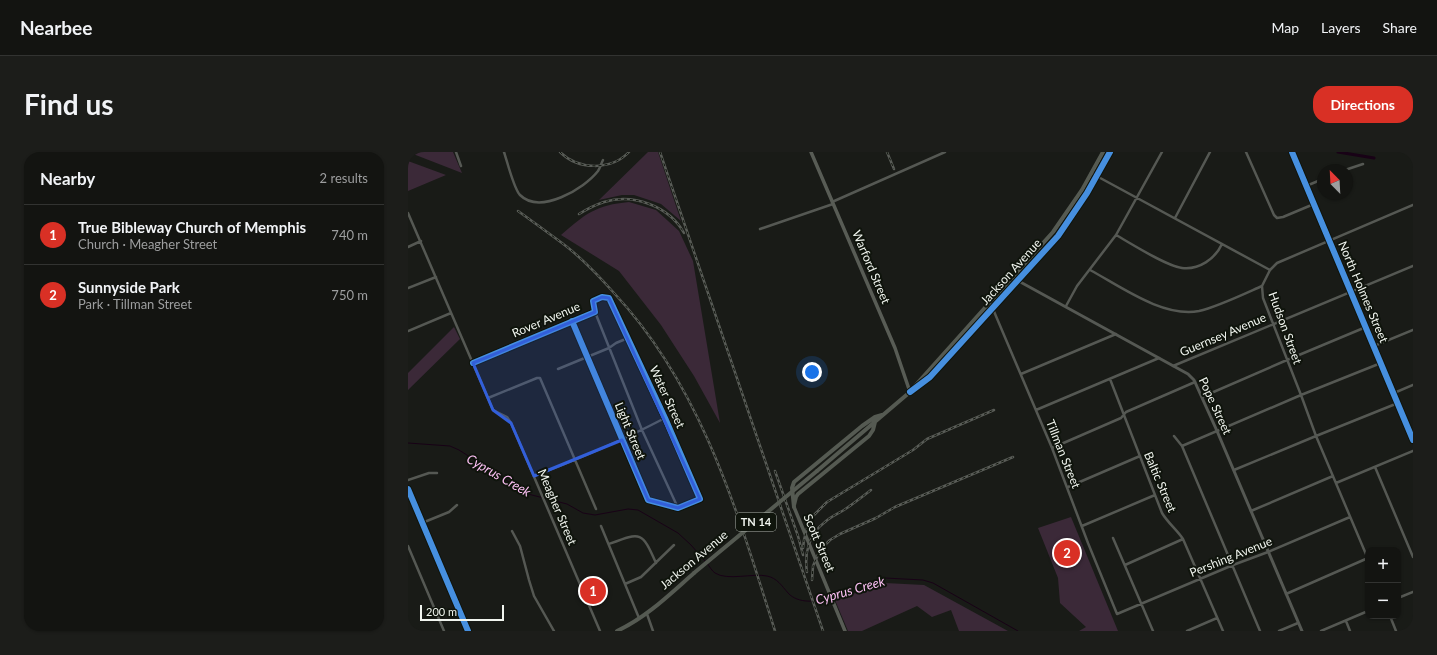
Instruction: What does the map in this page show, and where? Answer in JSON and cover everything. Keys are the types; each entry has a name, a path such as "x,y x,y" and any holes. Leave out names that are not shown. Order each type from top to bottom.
{"main road":[{"name":"Warford Street","path":"811,152 895,348 910,392"},
{"name":"Jackson Avenue","path":"910,392 1053,232 1082,190 1103,152"},
{"name":"Jackson Avenue","path":"617,631 646,614 910,392 930,377 1058,236 1087,193 1110,152"},
{"path":"794,507 792,488 794,482 862,426 875,417 885,414"},
{"path":"794,507 798,494 869,436 873,430 875,422"},
{"path":"408,489 468,631"},
{"name":"Scott Street","path":"794,507 845,631"}],"street":[{"path":"456,152 461,166"},
{"path":"504,152 519,194 533,201 553,200 573,192 598,171 603,160"},
{"path":"760,229 833,203 945,152"},
{"path":"1066,306 1077,286 1116,235 1138,198 1162,152"},
{"path":"1175,218 1210,152"},
{"path":"1246,152 1274,215 1277,218 1314,204"},
{"name":"North Holmes Street","path":"1292,152 1413,440"},
{"path":"1353,167 1363,164"},
{"path":"1091,173 1270,270 1282,261 1413,205"},
{"path":"1306,186 1317,181"},
{"name":"Meagher Street","path":"408,213 493,410 507,417 511,422 600,631"},
{"path":"1053,232 1058,236"},
{"path":"1116,235 1173,266 1184,268 1200,266 1218,252 1222,244"},
{"path":"408,247 421,241"},
{"name":"Guernsey Avenue","path":"1173,366 1413,266"},
{"path":"1090,270 1150,303 1164,308 1181,311 1199,311 1262,286"},
{"name":"Hudson Street","path":"1270,270 1262,286 1263,298 1316,436 1365,551"},
{"path":"408,288 436,277"},
{"name":"Pope Street","path":"1013,278 1159,358 1190,376 1196,382 1302,631"},
{"name":"Rover Avenue","path":"473,364 595,312 593,301 602,297 609,298 613,305"},
{"name":"Tillman Street","path":"990,302 1052,448 1118,614"},
{"name":"Water Street","path":"613,305 666,418 700,499 678,508"},
{"path":"408,330 451,312"},
{"path":"595,312 642,430 678,508"},
{"name":"Light Street","path":"572,321 648,500 678,508"},
{"path":"1202,396 1366,327"},
{"path":"1374,346 1413,330"},
{"path":"1021,374 1116,334"},
{"path":"558,369 609,348 628,338"},
{"path":"945,352 949,356"},
{"path":"1036,410 1159,358"},
{"path":"1182,446 1301,395 1381,363"},
{"path":"488,398 534,379 538,378 541,380 596,509"},
{"name":"Baltic Street","path":"1110,379 1166,520 1184,539 1222,631"},
{"path":"1052,448 1124,415 1126,412 1196,382"},
{"path":"1394,393 1413,385"},
{"path":"1234,470 1398,403"},
{"path":"534,476 622,440 666,418"},
{"path":"1174,436 1182,446 1260,631"},
{"path":"1336,483 1413,451"},
{"path":"1068,487 1140,456"},
{"path":"1375,466 1413,557"},
{"path":"408,480 429,472 437,473"},
{"path":"1251,511 1333,476"},
{"path":"1082,526 1155,495"},
{"path":"422,524 449,512 457,505"},
{"name":"Pershing Avenue","path":"1118,614 1350,517"},
{"path":"601,526 640,618"},
{"path":"512,531 520,546 528,580 534,596 554,631"},
{"path":"609,544 630,536 642,538 647,543 656,563"},
{"path":"1113,538 1152,631"},
{"path":"1125,565 1184,539"},
{"path":"625,584 641,577 674,545"},
{"path":"408,546 444,631"},
{"path":"1286,594 1365,559"},
{"path":"1401,597 1413,592"},
{"path":"1321,631 1365,612"},
{"path":"646,614 652,631"},
{"path":"1187,631 1217,618"},
{"path":"1391,619 1396,631"},
{"path":"1346,621 1350,631"},
{"path":"1279,631 1298,623"}],"highlighted area":[{"path":"602,297 609,298 700,499 678,508 648,500 622,440 534,476 511,423 493,410 473,363 595,312 593,301"}],"shaded area":[{"path":"408,152 453,152 462,173"},
{"path":"648,152 658,152 681,221 661,204 634,195 622,195 599,200"},
{"path":"408,161 446,175 408,191"},
{"path":"629,202 656,210 679,231 693,261 720,423 694,376 661,325 619,271 561,235 584,216 599,208"},
{"path":"454,327 460,339 408,390 408,373"},
{"path":"1071,517 1118,631 1079,631 1086,627 1060,603 1058,578 1038,528"},
{"path":"885,583 924,585 1008,631 959,631 951,610 932,617 917,606 862,631 848,631 835,600"}],"waterway":[{"path":"1338,152 1374,158"},
{"name":"Cyprus Creek","path":"408,443 450,446 459,450 528,494 567,504 583,513 595,515 628,509 638,510 678,533 705,561"},
{"name":"Cyprus Creek","path":"707,563 714,572 720,575 733,577 761,575 771,577 792,597 797,599 813,601 829,598"},
{"name":"Cyprus Creek","path":"832,596 885,578 923,580 933,583 1018,631"}],"railway":[{"path":"560,152 567,158 576,162 594,166 613,163 629,152"},
{"path":"660,152 823,631"},
{"path":"887,152 894,169"},
{"path":"579,214 604,202 627,199 649,204 660,209 669,216 684,233"},
{"path":"518,211 569,248 596,273 645,330 671,369 694,410 731,496 775,631"},
{"path":"803,548 807,528 814,515 827,502 913,450 927,439 994,410"},
{"path":"812,580 813,566 820,550 830,540 876,518 895,507 1013,457"},
{"path":"775,471 798,536 803,555"},
{"path":"807,572 807,551 811,538 815,532 829,519 871,490"}],"cycle path":[{"path":"910,392 930,377 1058,236 1087,193 1110,152"},
{"path":"1292,152 1413,440"},
{"path":"473,363 595,312 593,301 602,297 609,298 665,418 700,499 678,508 648,500 572,321"},
{"path":"408,489 468,631"}],"place":[{"name":"Sunnyside Park","path":"1067,553"},
{"name":"True Bibleway Church of Memphis","path":"593,591"}]}
